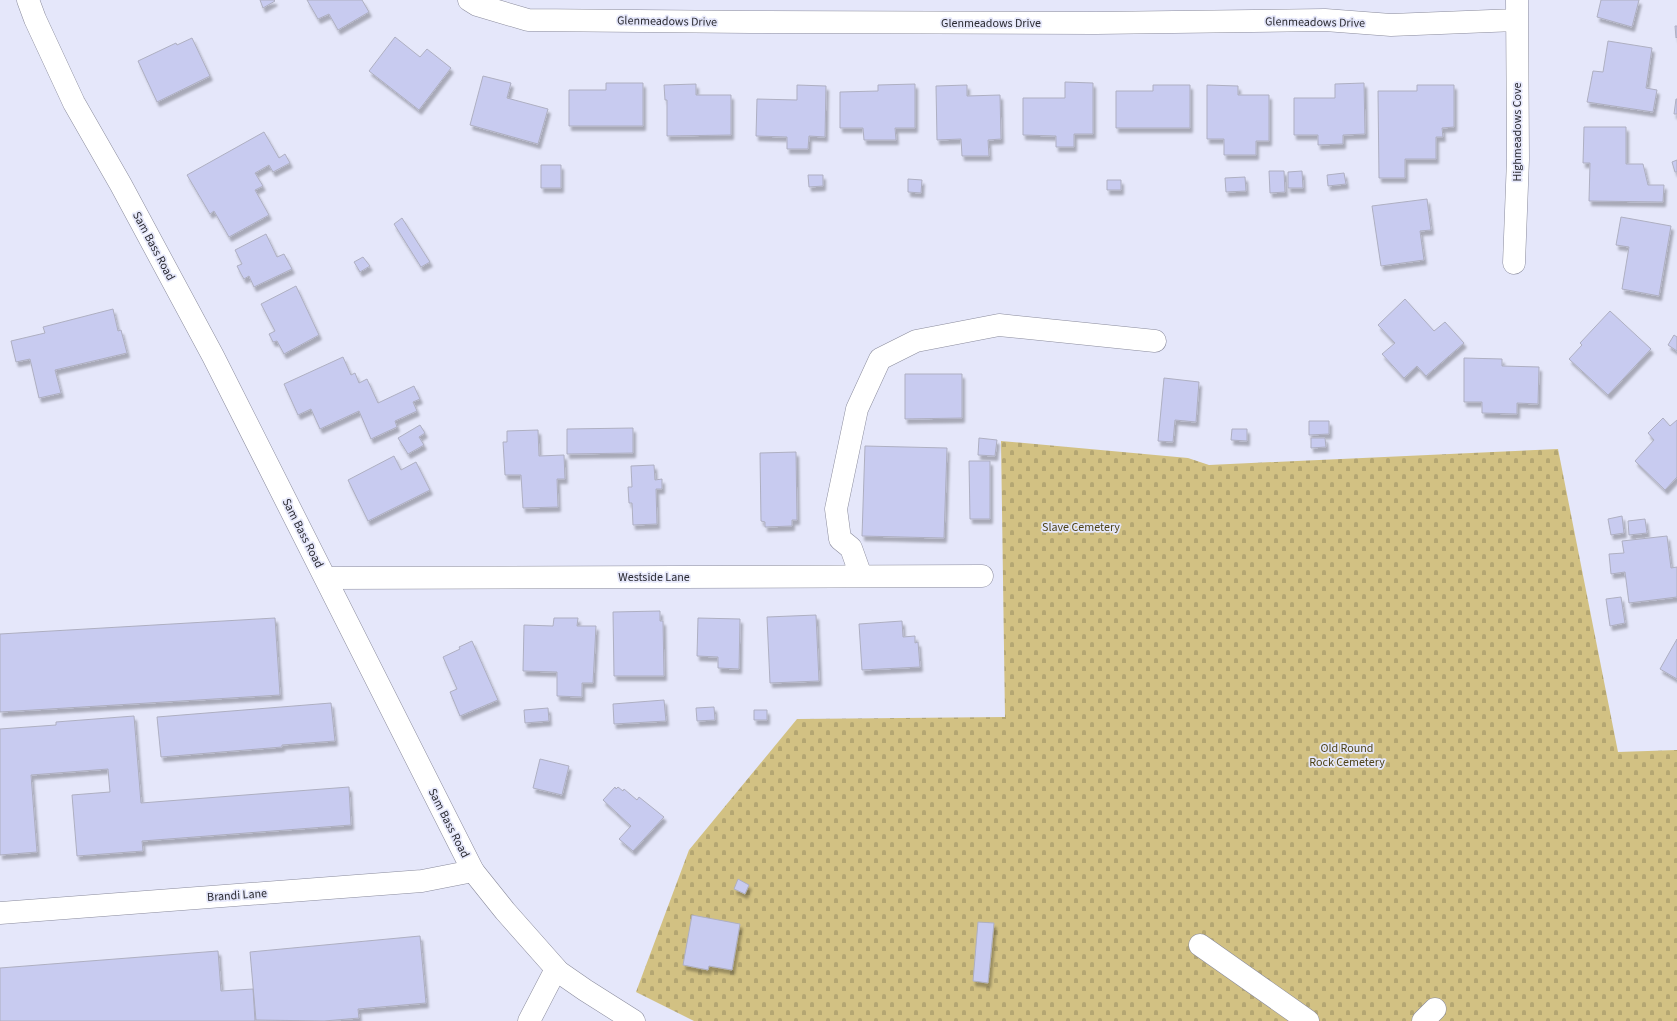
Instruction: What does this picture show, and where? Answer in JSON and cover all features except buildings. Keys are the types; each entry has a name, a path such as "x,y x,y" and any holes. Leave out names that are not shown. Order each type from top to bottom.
{"street":[{"name":"Sam Bass Road","path":"28,0 35,19 74,103 121,185 209,349 473,871 505,911 556,969 633,1021"},
{"name":"Glenmeadows Drive","path":"469,0 477,5 528,20 1088,23 1325,20 1392,25 1517,10"},
{"name":"Highmeadows Cove","path":"1514,263 1518,159 1517,10"},
{"path":"861,576 851,548 840,538 836,509 858,409 880,359 916,341 999,325 1155,341"},
{"name":"Westside Lane","path":"326,578 982,576"},
{"name":"Brandi Lane","path":"0,913 422,881 473,871"},
{"path":"1200,944 1308,1021"},
{"path":"529,1021 556,969"}],"green space":[{"name":"Old Round Rock Cemetery","path":"1001,441 1188,458 1209,465 1558,449 1618,752 1677,750 1677,1021 694,1021 636,992 689,850 797,719 1005,717"}],"park label":[{"name":"Slave Cemetery","path":"1081,527"}]}
